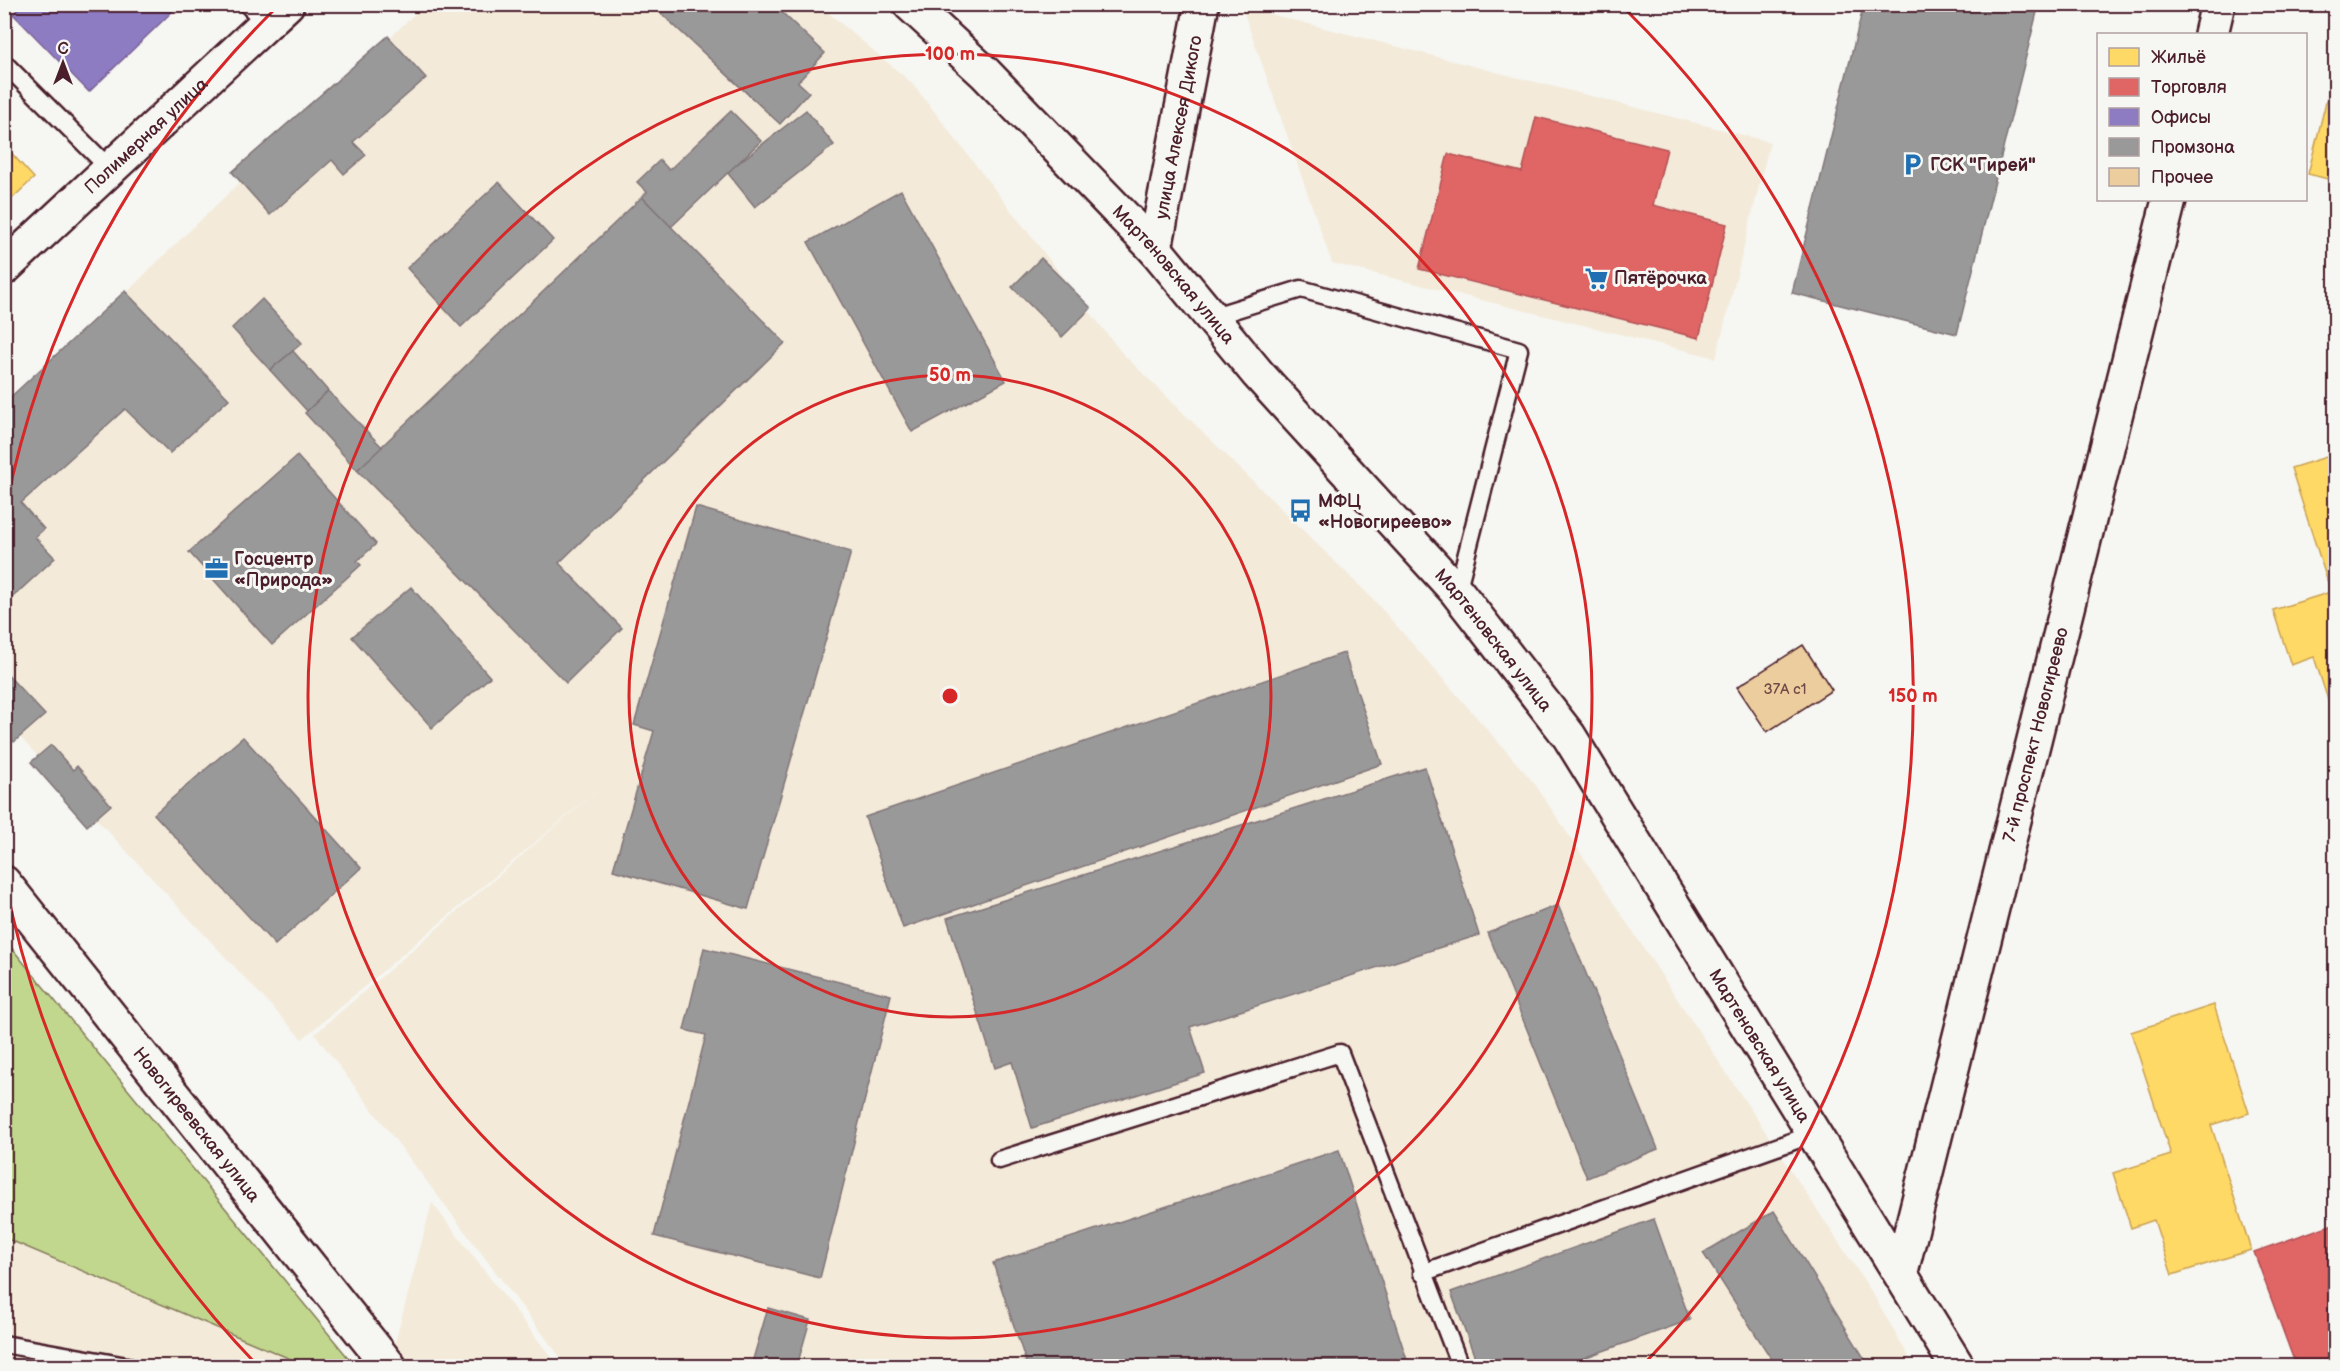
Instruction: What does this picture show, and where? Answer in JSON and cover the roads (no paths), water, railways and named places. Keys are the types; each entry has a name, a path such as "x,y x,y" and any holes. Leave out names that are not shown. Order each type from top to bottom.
{"street":[{"name":"Мартеновская улица","path":"910,4 985,73 1155,249 1258,374 1457,592 1569,736 1958,1366"},
{"name":"улица Алексея Дикого","path":"1155,249 1202,4"},
{"path":"2211,33 2218,4"},
{"name":"Полимерная улица","path":"4,268 111,170 267,11"},
{"name":"7-й проспект Новогиреево","path":"1901,1272 2169,201"},
{"name":"Новогиреевская улица","path":"4,883 389,1366"}],"lane":[{"path":"4,63 111,170"},
{"path":"1211,317 1301,290 1518,350 1457,592"},
{"path":"999,1160 1340,1053 1422,1273 1460,1366"},
{"path":"1422,1273 1815,1133"},
{"path":"4,1344 127,1366"}],"place":[{"name":"ГСК \"Гирей\"","path":"1912,165"},
{"name":"Пятёрочка","path":"1596,278"},
{"name":"МФЦ «Новогиреево»","path":"1300,511"},
{"name":"Госцентр «Природа»","path":"216,569"}]}
